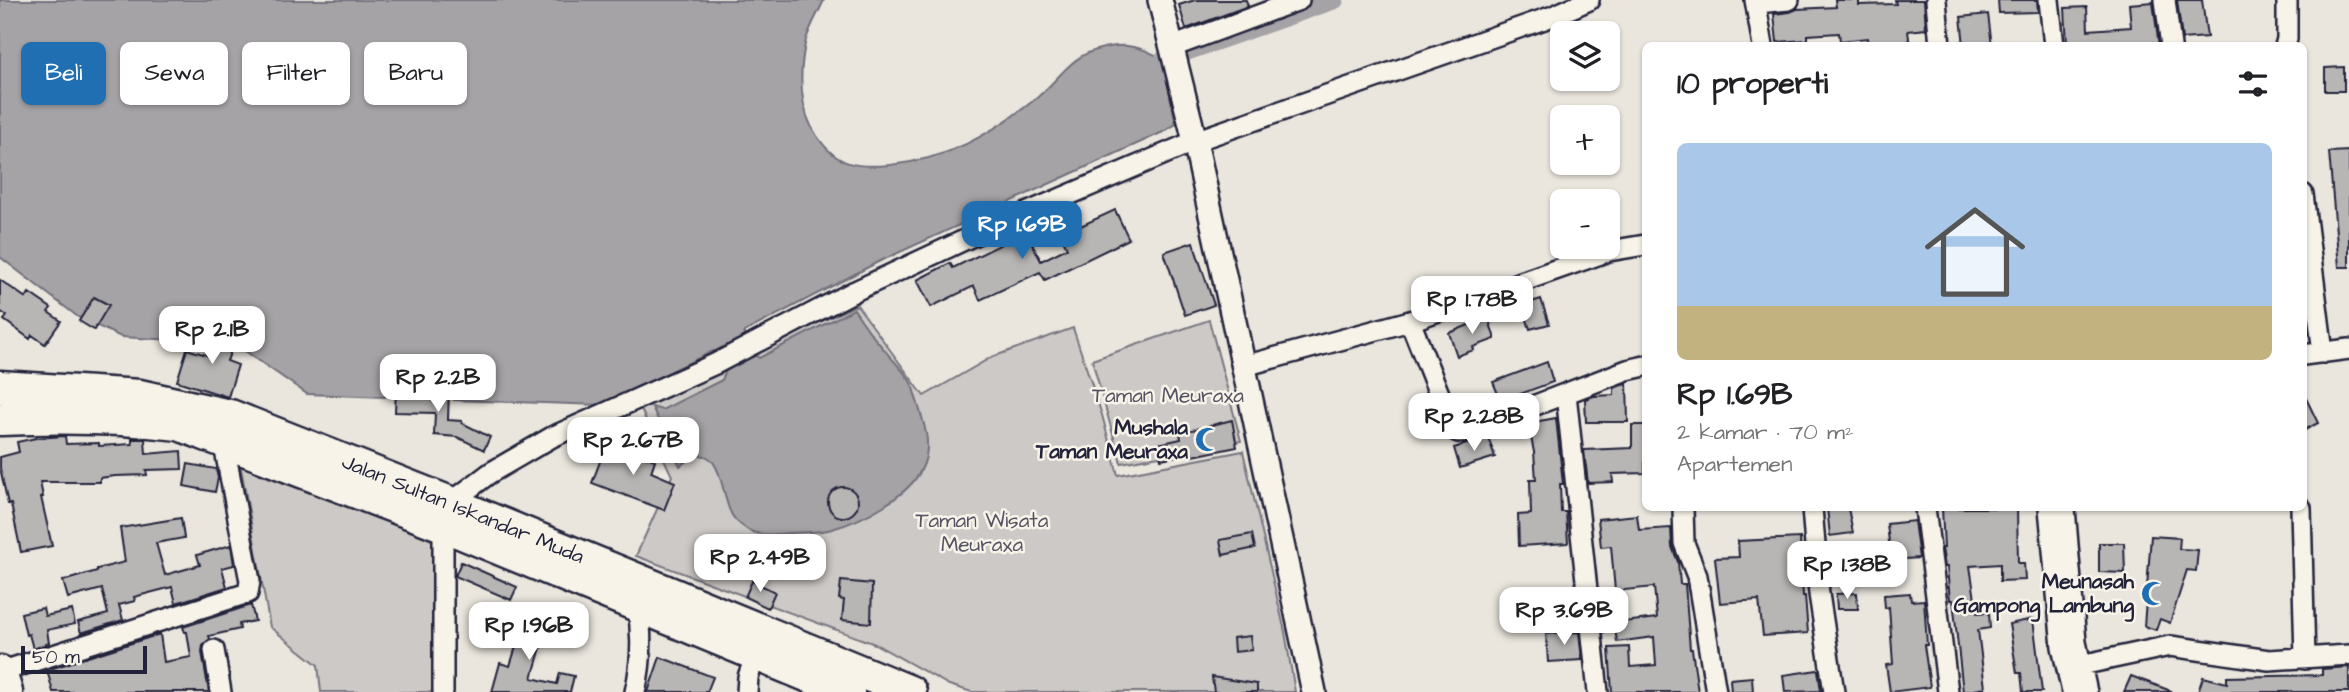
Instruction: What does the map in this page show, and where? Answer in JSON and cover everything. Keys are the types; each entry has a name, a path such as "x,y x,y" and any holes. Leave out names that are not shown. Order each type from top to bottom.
{"highway":[{"name":"Jalan Sultan Iskandar Muda","path":"0,387 140,396 230,416 637,604 848,692"},
{"name":"Jalan Sultan Iskandar Muda","path":"0,419 78,417 179,424 447,514 910,692"},
{"path":"0,672 6,692"}],"street":[{"path":"1160,0 1194,137 1314,692"},
{"path":"1173,52 1299,0"},
{"path":"443,692 447,514 490,473 552,437 715,364 855,291 1194,137 1553,16 1589,0"},
{"path":"1762,42 1756,1 1789,0"},
{"path":"1936,0 1940,42"},
{"path":"2049,0 2054,42"},
{"path":"2165,0 2170,42"},
{"path":"2286,42 2287,0 2295,0"},
{"path":"1244,366 1410,321 1609,251 1642,246"},
{"path":"2307,258 2313,354 2349,349"},
{"path":"1410,321 1453,429 1458,432 1465,432 1642,367"},
{"path":"1566,394 1598,692"},
{"path":"0,672 248,593 250,581 223,440"},
{"path":"1683,511 1684,543 1697,576 1716,692"},
{"path":"1812,511 1819,594 1834,692"},
{"path":"1925,511 1948,692"},
{"path":"2049,511 2062,647 2072,692"},
{"path":"2065,511 2076,642 2087,692"},
{"path":"2301,511 2305,659"},
{"path":"635,692 641,664 637,604"},
{"path":"2081,665 2170,646 2269,660 2349,655"},
{"path":"214,650 221,692"},
{"path":"747,692 748,677 756,654"}],"green space":[{"name":"Taman Wisata Meuraxa","path":"857,305 924,396 992,357 1073,328 1102,415 1118,475 1243,451 1285,632 1295,692 972,692 949,685 875,644 636,556 672,476 639,405"},
{"name":"Taman Meuraxa","path":"1209,320 1241,441 1121,463 1092,360"},
{"path":"239,457 441,544 441,692 321,692 318,665 270,627"}],"shaded area":[{"path":"0,0 824,0 805,44 802,92 807,115 817,136 832,154 848,163 878,166 911,162 966,144 1000,125 1033,101 1081,57 1108,47 1136,47 1163,60 1176,124 878,262 744,332 748,347 759,358 854,309 871,334 904,372 913,388 927,443 925,459 916,478 896,497 870,514 844,525 811,532 763,534 748,530 730,511 711,459 693,457 680,466 652,407 662,410 722,380 728,366 722,353 713,351 601,405 454,400 451,385 392,382 385,397 307,394 245,351 174,340 121,337 78,317 0,257"}],"building":[{"path":"1195,0 1246,0 1248,6 1186,29 1179,5"},
{"path":"1835,0 1859,0 1859,5 1896,4 1895,0 1924,0 1926,29 1908,31 1909,42 1868,42 1867,38 1840,41 1839,33 1807,35 1807,40 1777,42 1774,14 1797,9 1836,7"},
{"path":"1998,0 2037,0 2038,12 1999,13"},
{"path":"2177,0 2202,0 2207,37 2182,39"},
{"path":"2153,2 2158,42 2067,42 2065,8 2087,7 2088,30 2131,27 2129,4"},
{"path":"1988,14 1992,42 1964,42 1961,17"},
{"path":"2344,67 2344,91 2325,91 2325,68"},
{"path":"2349,151 2349,267 2339,267 2329,152"},
{"path":"1115,210 1129,239 1045,280 1040,272 980,300 974,286 931,307 917,280 950,263 953,268 1026,232 1041,261 1067,248 1061,235"},
{"path":"1193,242 1214,305 1185,315 1164,252"},
{"path":"0,280 26,298 29,293 51,308 48,312 61,321 45,344 32,335 30,339 4,320 7,316 0,311"},
{"path":"94,297 109,305 94,330 79,321"},
{"path":"1541,299 1549,324 1530,329 1522,305"},
{"path":"1488,317 1495,339 1457,356 1449,333"},
{"path":"225,324 239,329 227,361 238,365 228,397 177,381 187,349 213,357"},
{"path":"1547,362 1553,382 1501,401 1493,382"},
{"path":"1627,383 1628,422 1586,422 1585,399 1614,395 1614,388"},
{"path":"396,388 449,390 448,420 462,421 490,437 484,450 457,437 434,435 435,413 395,412"},
{"path":"2307,400 2318,423 2307,429"},
{"path":"1556,418 1563,484 1560,484 1561,512 1566,512 1568,543 1519,546 1518,515 1531,514 1530,480 1536,480 1528,423"},
{"name":"Mushala Taman Meuraxa","path":"1232,420 1237,447 1161,459 1158,444 1181,439 1180,433"},
{"path":"1632,425 1642,425 1642,473 1612,474 1613,482 1588,483 1584,450 1632,448"},
{"path":"65,436 66,444 99,443 99,446 132,444 132,439 145,439 146,454 181,451 182,469 146,470 147,475 100,478 100,482 40,482 52,546 21,552 0,468 0,457 19,452 17,442"},
{"path":"1488,437 1495,457 1460,468 1454,448"},
{"path":"607,443 655,460 651,472 675,482 664,510 592,483"},
{"path":"188,464 216,469 218,478 215,492 184,486"},
{"path":"843,487 854,491 858,502 854,513 843,517 832,513 828,502 832,491"},
{"path":"1827,511 1849,511 1853,533 1830,536"},
{"path":"1942,511 2017,511 2018,563 2024,563 2025,580 2000,581 2000,564 1970,566 1977,613 1989,612 1990,628 1978,630 1985,688 1963,692 1953,600 1950,600"},
{"path":"1637,515 1639,530 1671,528 1680,584 1685,584 1690,649 1698,692 1612,692 1609,648 1629,647 1630,667 1656,665 1654,637 1617,642 1614,623 1657,618 1654,587 1615,591 1611,546 1601,547 1598,519"},
{"path":"181,518 184,538 156,543 165,575 200,565 197,555 231,545 234,565 222,568 227,587 176,603 172,587 134,597 135,601 119,605 123,620 81,633 78,622 108,614 102,589 68,598 63,581 125,562 120,528"},
{"path":"1914,521 1919,558 1891,560 1887,524"},
{"path":"1252,534 1255,548 1223,555 1220,540"},
{"path":"2151,536 2180,538 2179,549 2198,550 2196,571 2187,570 2170,623 2160,619 2156,630 2144,626"},
{"path":"1800,538 1808,633 1763,636 1759,600 1720,603 1715,558 1739,557 1738,541"},
{"path":"2099,543 2124,543 2125,573 2099,572"},
{"path":"461,562 517,587 511,600 455,576"},
{"path":"752,581 775,592 768,608 745,597"},
{"path":"841,581 872,584 871,623 842,620 844,600 839,599"},
{"path":"1857,593 1858,609 1837,609 1836,594"},
{"path":"1910,593 1911,601 1924,600 1927,645 1924,645 1930,687 1890,692 1886,665 1893,664 1889,607 1885,608 1884,595"},
{"path":"251,605 255,621 239,624 240,629 209,636 210,639 203,645 209,692 53,692 47,670 160,634 164,662 191,657 187,632 183,627"},
{"path":"43,608 45,616 72,610 75,624 47,630 49,643 33,649 29,634 26,635 21,613"},
{"path":"527,611 550,617 532,678 557,684 560,673 574,676 570,692 492,692 500,663 510,666"},
{"path":"2033,619 2042,692 2023,692 2009,624"},
{"path":"1579,632 1582,660 1548,662 1546,634"},
{"path":"1250,636 1252,650 1234,652 1233,638"},
{"path":"660,657 713,677 707,692 648,692"},
{"path":"2349,667 2349,692 2198,692 2203,677 2227,683 2227,677 2322,675 2322,669"},
{"path":"1818,670 1821,691 1785,692 1783,675"},
{"path":"2131,676 2171,691 2124,692"},
{"path":"1212,677 1257,684 1257,692 1214,692"},
{"path":"1752,677 1753,692 1731,692 1730,679"}],"waterway":[{"path":"1163,60 1335,0"}],"place":[{"name":"Mushala Taman Meuraxa","path":"1208,439"},
{"name":"Meunasah Gampong Lambung","path":"2154,593"}]}
